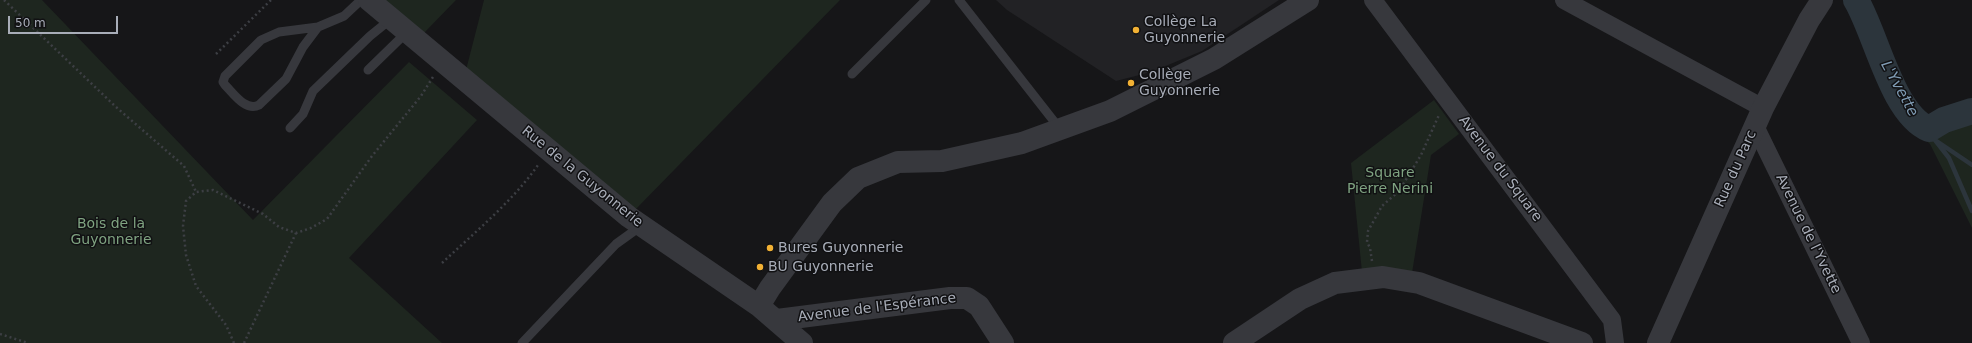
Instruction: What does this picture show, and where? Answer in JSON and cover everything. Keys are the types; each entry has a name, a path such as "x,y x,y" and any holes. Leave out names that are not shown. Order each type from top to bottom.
{"street":[{"name":"Rue de la Guyonnerie","path":"369,0 548,151 640,226 759,306 802,343"},
{"path":"759,306 770,288 832,203 858,178 898,162 942,161 1022,143 1110,111 1195,69 1308,0"},
{"name":"Avenue du Square","path":"1373,0 1612,320 1615,343"},
{"path":"1564,0 1759,117"},
{"name":"Rue du Parc","path":"1658,343 1759,117 1809,20 1822,0"},
{"name":"Avenue de l'Yvette","path":"1759,117 1861,343"},
{"path":"1234,343 1300,299 1328,286 1335,283 1383,277 1419,283 1582,343"},
{"name":"Avenue de l'Espérance","path":"777,320 950,298 968,298 979,306 1003,343"}],"lane":[{"path":"318,27 303,47 286,79 254,108 247,106 223,82 226,76 261,40 279,32 318,27 344,16 361,0"},
{"path":"852,74 926,0"},
{"path":"959,0 1060,129"},
{"path":"368,70 399,25"},
{"path":"290,128 303,114 314,91 370,36 399,25"},
{"path":"522,343 616,244 640,226"}],"path":[{"path":"4,0 116,107 184,166 196,192"},
{"path":"216,54 270,0"},
{"path":"234,343 226,325 196,286 186,255 183,226 186,201 196,192 213,190 263,214 279,227 296,233 311,228 327,219 372,156 405,117 433,77 446,64"},
{"path":"1374,278 1372,255 1367,242 1368,232 1382,206 1399,191 1421,155 1446,98"},
{"path":"442,263 525,182 548,151"},
{"path":"244,343 296,233"},
{"path":"0,334 28,343"}],"shaded area":[{"name":"Collège La Guyonnerie","path":"996,0 1279,0 1202,51 1151,72 1116,81 1007,10"}],"green space":[{"name":"Bois de la Guyonnerie","path":"0,0 42,0 253,220 409,62 477,120 349,258 442,343 0,343"},
{"path":"385,0 456,0 424,33"},
{"path":"484,0 840,0 635,210 466,70"},
{"name":"Square Pierre Nerini","path":"1434,100 1459,134 1431,155 1412,273 1362,272 1351,163"},
{"path":"1972,106 1972,228 1930,144 1903,119 1922,118"}],"waterway":[{"name":"L'Yvette","path":"1856,0 1895,90 1905,107 1916,121 1929,129 1944,120 1972,111"},
{"path":"1929,129 1935,140 1972,165"},
{"path":"1935,140 1949,158 1972,211"}],"place":[{"name":"Collège La Guyonnerie","path":"1136,30"},
{"name":"Collège Guyonnerie","path":"1131,83"},
{"name":"Bures Guyonnerie","path":"770,248"},
{"name":"BU Guyonnerie","path":"760,267"}]}
